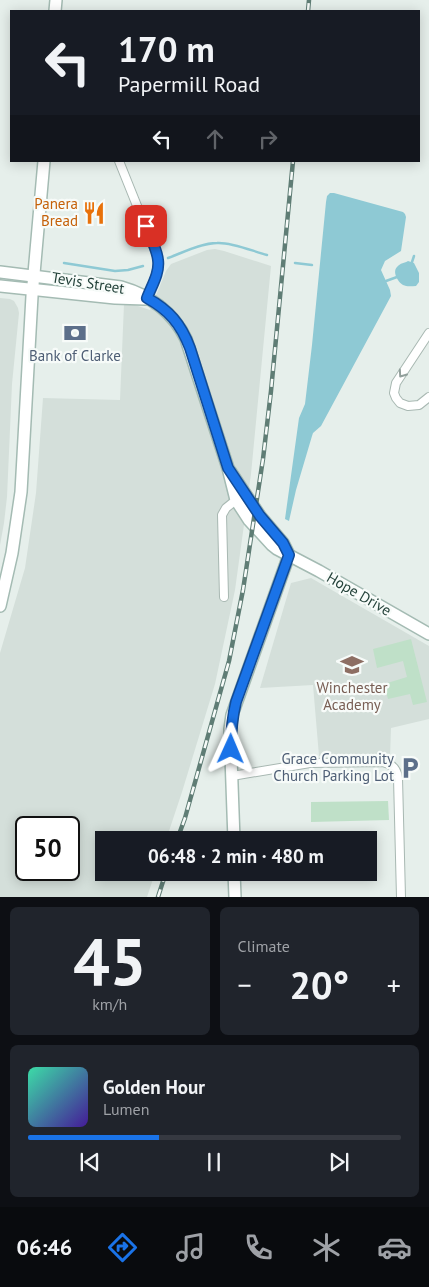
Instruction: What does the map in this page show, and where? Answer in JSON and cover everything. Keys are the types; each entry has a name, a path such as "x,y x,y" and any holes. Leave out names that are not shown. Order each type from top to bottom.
{"main road":[{"path":"0,606 12,554 21,492 33,289 44,162"},
{"name":"Tevis Street","path":"0,272 121,287 132,290 147,298"},
{"name":"Tevis Street","path":"0,286 115,298 147,298"},
{"path":"147,298 170,314 178,324 186,339 228,468 260,516 283,543 289,555 232,715 230,729 234,831"},
{"name":"Hope Drive","path":"228,468 236,500 249,520 272,545 429,634"},
{"path":"234,881 235,897"}],"street":[{"path":"119,162 158,258 157,272 147,298"},
{"path":"429,334 396,383 394,393 400,402 408,406 419,404 429,397"},
{"path":"224,597 221,518 223,512 236,500"},
{"path":"232,776 310,763 383,762 390,764 396,770 398,778 401,897"}],"shaded area":[{"path":"215,249 271,266 251,474 235,590 215,684 169,831 95,831 95,881 152,881 147,897 0,897 0,653 25,568 36,493 43,398 120,400 124,304 150,310 166,271 171,264 207,250"},
{"path":"0,298 14,301 19,313 12,384 7,497 0,545"},
{"path":"311,578 429,646 429,719 391,728 390,758 319,756 313,685 260,688 291,583"}],"green space":[{"path":"411,639 427,702 413,705 410,694 388,699 384,684 407,677 403,661 377,668 373,649"},
{"path":"388,801 389,820 311,822 311,802"}],"water":[{"path":"330,193 403,212 406,217 401,251 385,261 381,270 391,296 321,426 313,433 289,521 285,519 299,418 305,404 326,202 327,196"},
{"path":"408,261 414,263 419,273 419,282 416,286 403,285 395,274 398,266"}],"waterway":[{"path":"168,258 211,243 235,245 267,255"},
{"path":"412,262 414,256"},
{"path":"64,263 115,271 143,266"},
{"path":"295,263 312,265"},
{"path":"386,281 397,277"}],"railway":[{"path":"308,10 309,0"},
{"path":"180,831 229,661 243,590 263,459 271,391 293,162"},
{"path":"158,897 163,881"}],"place":[{"name":"Panera Bread","path":"94,213"},
{"name":"Bank of Clarke","path":"75,333"},
{"name":"Winchester Academy","path":"352,665"},
{"name":"Grace Community Church Parking Lot","path":"410,768"}],"route":[{"path":"146,226 159,263 147,298 165,310 182,331 190,348 228,468 260,516 283,543 289,555 232,715 230,729 231,749"}]}
